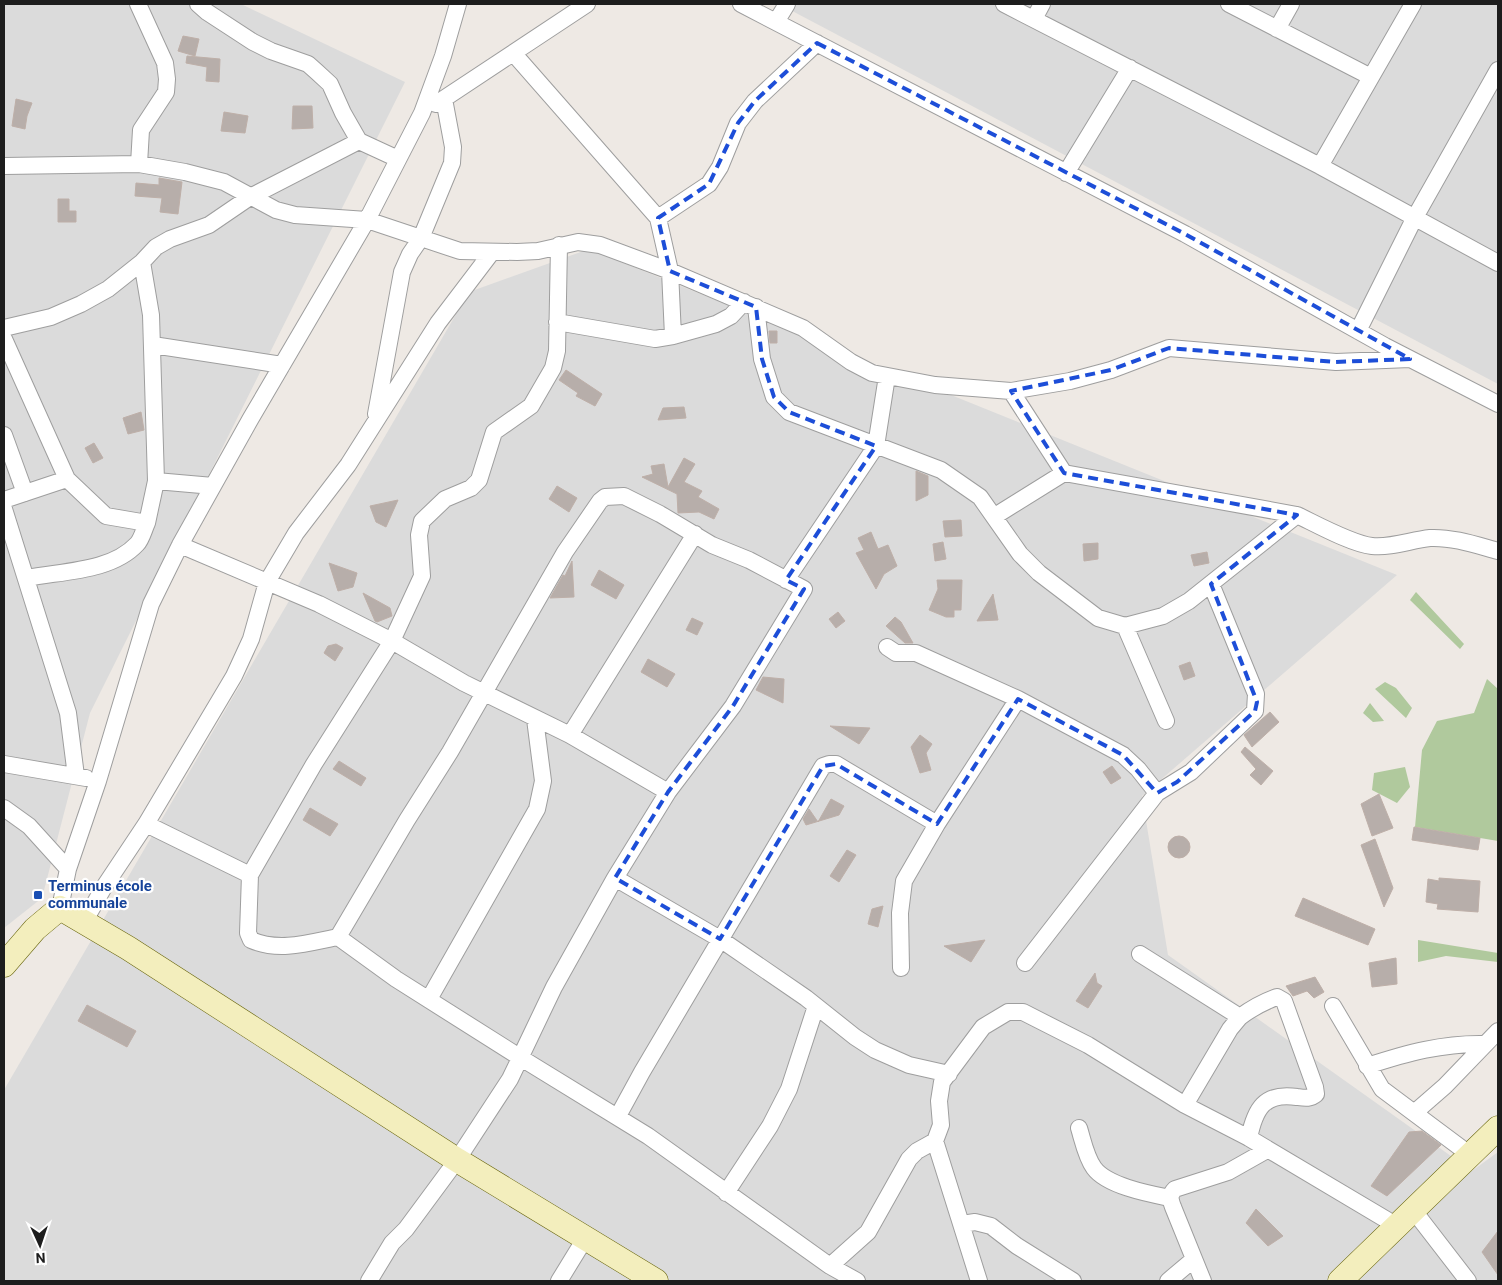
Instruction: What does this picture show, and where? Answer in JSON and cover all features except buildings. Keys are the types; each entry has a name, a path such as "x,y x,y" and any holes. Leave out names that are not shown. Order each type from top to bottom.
{"street":[{"path":"138,4 165,63 167,80 166,92 141,130 139,164"},
{"path":"198,4 206,12 254,42 271,51 308,64 330,84 343,113 359,141 398,160"},
{"path":"4,965 35,930 60,908 68,869 98,781 151,604 180,545 366,220 398,160 422,113 443,56 458,4"},
{"path":"422,113 587,4"},
{"path":"741,4 1185,234 1358,331 1498,404"},
{"path":"776,22 786,4"},
{"path":"1004,4 1320,166 1414,219 1498,263"},
{"path":"1034,19 1042,4"},
{"path":"1229,4 1371,77"},
{"path":"1277,29 1291,4"},
{"path":"1320,166 1413,4"},
{"path":"658,218 709,184 720,167 738,123 755,101 817,43"},
{"path":"514,54 658,218 670,271 673,336"},
{"path":"1066,173 1130,68"},
{"path":"1358,331 1414,219 1498,70"},
{"path":"374,424 402,272 410,254 421,238 452,163 453,147 444,99"},
{"path":"4,328 51,317 108,290 142,262 156,247 209,225 250,197 359,141"},
{"path":"4,166 139,164 206,176 224,182 276,210 295,215 366,220 460,252 538,250 578,242 600,246 670,271 803,328 851,362 872,373 935,385 1011,390 1086,377 1111,370 1169,348 1336,362 1410,359"},
{"path":"559,245 557,351 553,368 531,406 494,432 479,480 471,488 446,499 422,521 418,535 422,576 392,640 314,764 250,875 248,933 251,940 266,946 278,947 338,938 521,1058 618,1116 830,1266 857,1281"},
{"path":"84,922 104,887 146,824 245,654 267,582 296,533 348,465 438,323 492,252"},
{"path":"27,578 92,567 111,560 138,543 148,523 156,481 153,345 151,315 142,262"},
{"path":"557,322 655,338 673,336 716,324 750,305"},
{"path":"750,305 762,359 774,398 789,412 941,470 980,497 1020,554 1039,573 1098,618 1125,626 1163,616 1189,601 1297,515"},
{"path":"4,340 66,479 106,516 148,523"},
{"path":"153,345 282,365"},
{"path":"786,580 876,446 887,376"},
{"path":"1011,390 1064,473"},
{"path":"4,435 26,493"},
{"path":"995,516 1064,473 1297,515 1333,532 1371,546 1400,544 1430,538 1464,541 1498,551"},
{"path":"4,500 66,479"},
{"path":"156,481 213,486"},
{"path":"338,938 407,820 450,752 565,552 600,500 614,495 624,496 804,589 733,706 668,792 615,878 554,987 521,1058 457,1160 406,1229 392,1243 369,1281"},
{"path":"4,509 68,713 76,776"},
{"path":"570,735 695,534"},
{"path":"180,545 319,604 392,640 432,666 570,735 668,792"},
{"path":"1025,963 1157,793 1191,772 1255,711 1256,694 1211,584"},
{"path":"1125,626 1166,721"},
{"path":"888,647 896,653 916,653 1018,699 1123,755 1138,768 1157,793"},
{"path":"901,968 900,913 903,886 937,824 1018,699"},
{"path":"429,999 538,809 543,781 534,718"},
{"path":"4,764 98,781"},
{"path":"618,1116 823,766 836,764 937,824"},
{"path":"4,808 29,826 68,869"},
{"path":"146,824 250,875"},
{"path":"615,878 720,939 816,1006 855,1037 890,1057 909,1065 948,1074"},
{"path":"60,908 457,1160 656,1281"},
{"path":"1140,954 1240,1018"},
{"path":"1185,1105 1230,1029 1240,1018 1257,1005 1277,997 1281,998 1284,1001 1317,1092 1314,1097 1309,1098 1283,1096 1265,1102 1255,1113 1249,1138"},
{"path":"726,1193 770,1126 789,1089 816,1006"},
{"path":"1333,1006 1382,1089 1469,1154"},
{"path":"979,1281 936,1141 941,1125 939,1091 948,1074 983,1027 1002,1014 1024,1012 1088,1045 1185,1105 1249,1138 1267,1150 1405,1219 1468,1281"},
{"path":"1414,1113 1445,1086 1498,1031"},
{"path":"1367,1066 1423,1049 1458,1043 1485,1044"},
{"path":"1079,1128 1090,1161 1096,1171 1136,1192 1170,1198"},
{"path":"1340,1281 1498,1128"},
{"path":"830,1266 868,1232 909,1159 936,1141"},
{"path":"1170,1198 1175,1189 1228,1172 1267,1150"},
{"path":"1170,1198 1203,1281"},
{"path":"962,1224 975,1222 991,1226 1017,1246 1073,1281"},
{"path":"559,1281 586,1237"},
{"path":"1168,1281 1194,1260"}],"highlighted area":[{"path":"817,43 1185,234 1410,359 1336,362 1169,348 1111,370 1011,391 1064,473 1297,515 1211,584 1257,702 1255,711 1177,782 1157,793 1123,755 1018,699 937,824 836,764 823,766 720,939 615,878 668,792 733,706 804,589 786,580 876,446 789,412 774,397 762,359 756,307 670,271 658,218 709,184 738,123 755,101"}],"shaded area":[{"path":"4,4 241,4 405,82 90,713 42,898 4,928"},
{"path":"779,4 1498,4 1498,384"},
{"path":"589,249 1397,575 1142,796 1168,955 1472,1171 1498,1152 1498,1281 4,1281 4,1090 469,292"}],"green space":[{"path":"1416,592 1464,644 1460,649 1410,600"},
{"path":"1487,679 1498,689 1498,841 1415,827 1422,750 1437,721 1474,713"},
{"path":"1385,682 1396,688 1412,708 1406,718 1375,689"},
{"path":"1370,703 1384,721 1373,722 1363,713"},
{"path":"1405,767 1410,787 1397,803 1372,790 1374,773"},
{"path":"1418,940 1498,953 1498,962 1446,956 1418,962"}],"place":[{"name":"Terminus école communale","path":"38,895"}]}
